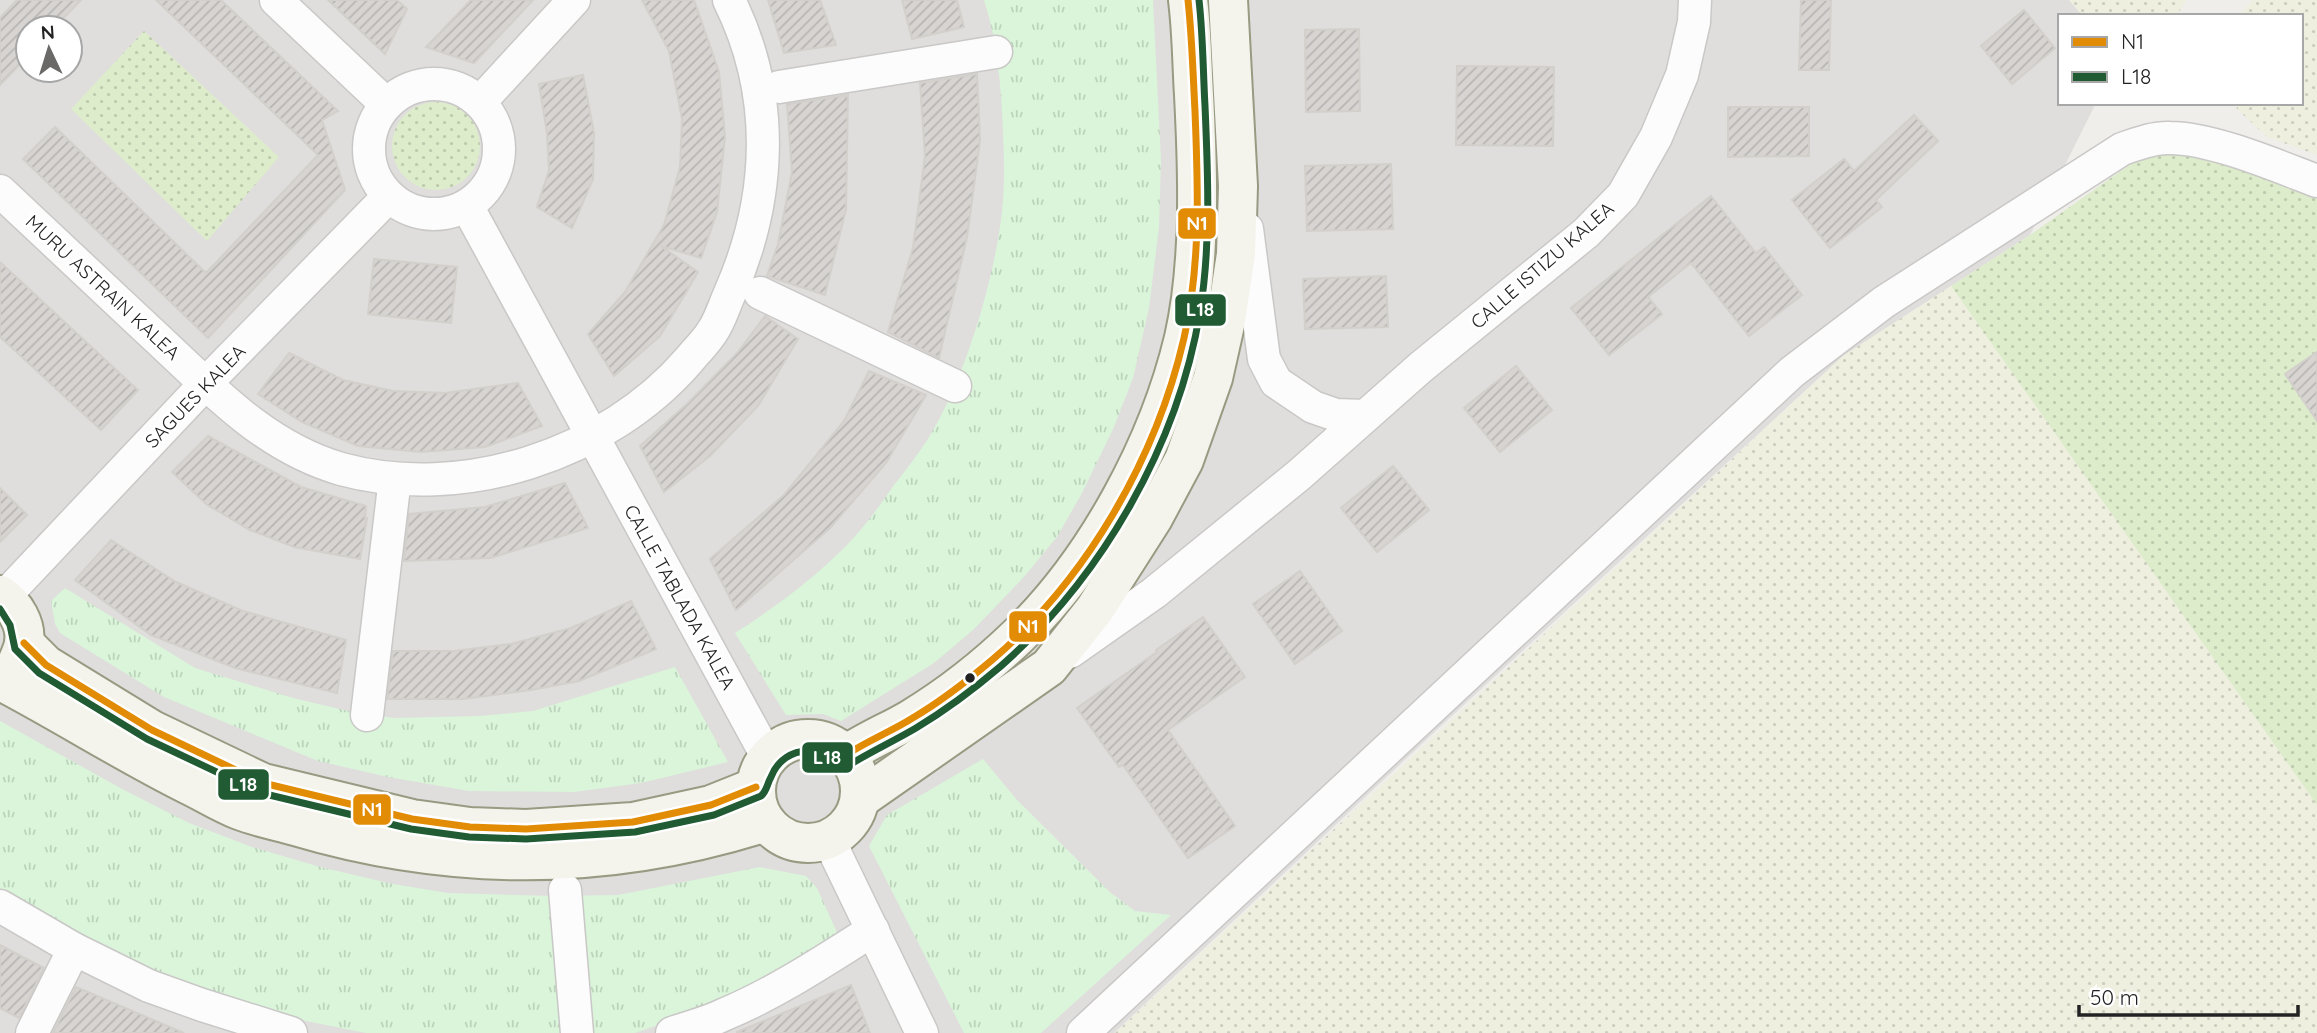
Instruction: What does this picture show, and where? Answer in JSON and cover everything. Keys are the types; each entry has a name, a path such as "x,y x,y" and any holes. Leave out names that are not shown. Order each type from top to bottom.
{"street":[{"path":"276,0 386,104"},
{"path":"480,102 574,0"},
{"path":"205,383 244,419 291,450 342,469 431,481 471,476 547,456 591,437 630,414 667,383 713,332 748,244 759,199 764,147 758,80 742,26 729,0"},
{"path":"846,755 911,719 954,690 1019,635 1064,584 1134,475 1162,410 1184,337 1193,274 1197,174 1188,0"},
{"path":"860,799 1049,667 1094,610 1153,517 1184,460 1213,378 1226,320 1236,254 1237,186 1228,0"},
{"name":"CALLE ISTIZU KALEA","path":"1049,667 1154,593 1299,475 1364,416 1527,278 1586,233 1623,195 1656,137 1682,75 1694,22 1695,0"},
{"path":"779,87 996,52"},
{"path":"429,83 454,86 480,102 492,120 499,141 494,176 484,192 467,206 424,214 388,197 373,174 368,147 372,126 386,104 404,91 429,83"},
{"path":"1083,1033 1792,372 1884,302 2122,149 2154,139 2169,137 2197,140 2317,181"},
{"path":"1237,186 1251,251 1264,359 1276,383 1313,407 1336,415 1364,416"},
{"name":"MURU ASTRAIN KALEA","path":"0,191 205,383"},
{"name":"SAGUES KALEA","path":"2,596 205,383 388,197"},
{"name":"CALLE TABLADA KALEA","path":"467,206 591,437 763,789"},
{"path":"760,293 955,386"},
{"path":"367,715 393,495"},
{"path":"2,596 16,610 23,627 24,643 16,666 1,681 140,761 238,810 335,838 394,851 466,859 563,861 620,856 681,845 763,789 782,747 798,740 815,739 832,745 846,755 855,768 860,783 860,799 855,815 844,829 831,839 813,844 795,842 779,835 763,789"},
{"path":"24,643 46,665 152,730 263,783 412,819 470,827 526,829 633,822 712,805 763,789"},
{"path":"831,839 837,857 922,1033"},
{"path":"565,890 577,1033"},
{"path":"0,906 74,949 149,986 289,1033"},
{"path":"672,1033 721,1016 766,995 873,930"},
{"path":"32,1033 74,949"}],"shaded area":[{"path":"0,0 2069,0 2081,14 2058,14 2058,105 2095,105 2030,235 1843,356 1442,725 1114,1033 0,1033"}],"green space":[{"path":"984,0 1153,0 1161,160 1159,227 1149,308 1133,378 1114,427 1057,537 1022,579 973,630 934,663 841,721 823,714 786,715 735,633 778,604 819,571 851,541 877,510 940,418 964,362 985,299 998,238 1004,171 998,65"},
{"path":"2069,0 2187,0 2177,14 2081,14"},
{"path":"2252,0 2317,0 2317,155 2267,137 2236,105 2303,105 2303,14 2241,14"},
{"path":"144,31 279,157 207,241 71,109"},
{"path":"436,102 453,106 467,115 476,129 480,146 476,163 467,177 453,186 436,190 419,186 405,177 396,163 392,146 396,129 405,115 419,106"},
{"path":"2169,137 2317,181 2317,805 1951,286 2030,235"},
{"path":"1951,286 2317,805 2317,1033 1115,1033 1843,356"},
{"path":"65,588 195,668 293,698 394,718 479,716 533,711 675,667 728,762 641,783 574,792 469,791 318,761 164,697 60,633 55,624 51,601"},
{"path":"0,721 189,823 252,847 320,867 393,884 448,893 555,896 618,895 760,867 806,876 817,888 840,939 710,1007 635,1033 366,1033 256,1011 204,994 103,950 0,892"},
{"path":"983,759 1017,800 1111,893 1135,911 1171,915 1041,1033 964,1033 869,846 887,815"}],"building":[{"path":"17,0 81,0 68,14 14,14 14,70 0,85 0,18"},
{"path":"156,0 221,0 338,111 322,120 345,190 208,338 23,159 55,127 206,273 318,155"},
{"path":"328,0 397,0 407,9 385,54"},
{"path":"471,0 533,0 474,63 426,47"},
{"path":"642,0 694,0 719,72 725,137 717,212 701,258 661,246 698,272 660,336 614,376 588,334 625,292 664,225 680,167 682,119 669,51"},
{"path":"768,0 820,0 836,45 784,53"},
{"path":"902,0 957,0 964,27 912,39"},
{"path":"1801,0 1831,0 1829,70 1799,70"},
{"path":"2024,10 2055,48 2012,84 1981,46"},
{"path":"1359,29 1360,111 1306,112 1305,30"},
{"path":"1457,66 1554,67 1553,146 1456,145"},
{"path":"977,74 980,141 967,237 939,358 888,332 913,248 925,156 920,83"},
{"path":"583,75 594,133 593,179 572,228 537,207 549,170 547,133 539,84"},
{"path":"848,95 846,209 825,295 767,276 778,244 792,172 787,104"},
{"path":"1728,107 1809,107 1809,156 1728,157"},
{"path":"1914,115 1938,141 1876,200 1882,207 1830,248 1792,200 1844,159 1854,171"},
{"path":"1391,164 1393,229 1307,231 1305,166"},
{"path":"1711,196 1756,253 1764,247 1802,295 1749,336 1691,263 1648,297 1662,314 1609,355 1571,308"},
{"path":"374,259 457,267 451,323 368,314"},
{"path":"0,262 138,390 101,430 0,337"},
{"path":"1386,276 1388,327 1305,329 1303,279"},
{"path":"765,316 798,339 758,406 710,456 664,492 640,446 688,403 738,352"},
{"path":"2317,352 2317,421 2285,374"},
{"path":"289,353 343,380 393,391 445,393 518,383 542,426 485,447 421,452 358,446 302,422 258,394"},
{"path":"1516,366 1552,410 1500,452 1464,408"},
{"path":"869,371 926,395 886,463 830,528 736,610 710,559 784,495 844,421"},
{"path":"208,436 301,487 366,506 367,518 360,559 294,547 250,530 206,504 172,472"},
{"path":"1393,466 1429,510 1377,552 1341,508"},
{"path":"565,483 588,528 490,558 404,561 409,514 485,507"},
{"path":"0,488 27,515 0,542"},
{"path":"111,540 176,582 243,611 346,640 337,693 235,668 151,635 75,580"},
{"path":"1300,571 1342,631 1295,664 1253,604"},
{"path":"631,601 656,649 579,681 463,699 387,699 393,651 454,651 511,644 571,628"},
{"path":"1203,617 1245,677 1168,730 1235,826 1188,858 1123,765 1119,767 1077,708"},
{"path":"0,945 44,968 19,1018 0,1008"},
{"path":"851,985 870,1033 737,1033 737,1032"},
{"path":"76,987 184,1033 53,1033"}],"transit line":[{"name":"N1","path":"846,755 943,699 992,660 1026,628 1058,593 1087,554 1113,514 1156,428 1184,338 1196,253 1197,168 1188,0"},
{"name":"L18","path":"0,609 10,625 15,649 39,673 147,739 261,793 411,829 469,837 526,839 635,832 714,815 761,796 777,766 797,752 810,751 841,764 851,764 949,707 1001,666 1038,631 1072,592 1103,550 1154,459 1174,411 1189,362 1203,286 1208,183 1199,0"},
{"name":"N1","path":"24,643 46,665 152,730 263,783 412,819 470,827 526,829 633,822 711,805 756,787"}]}
